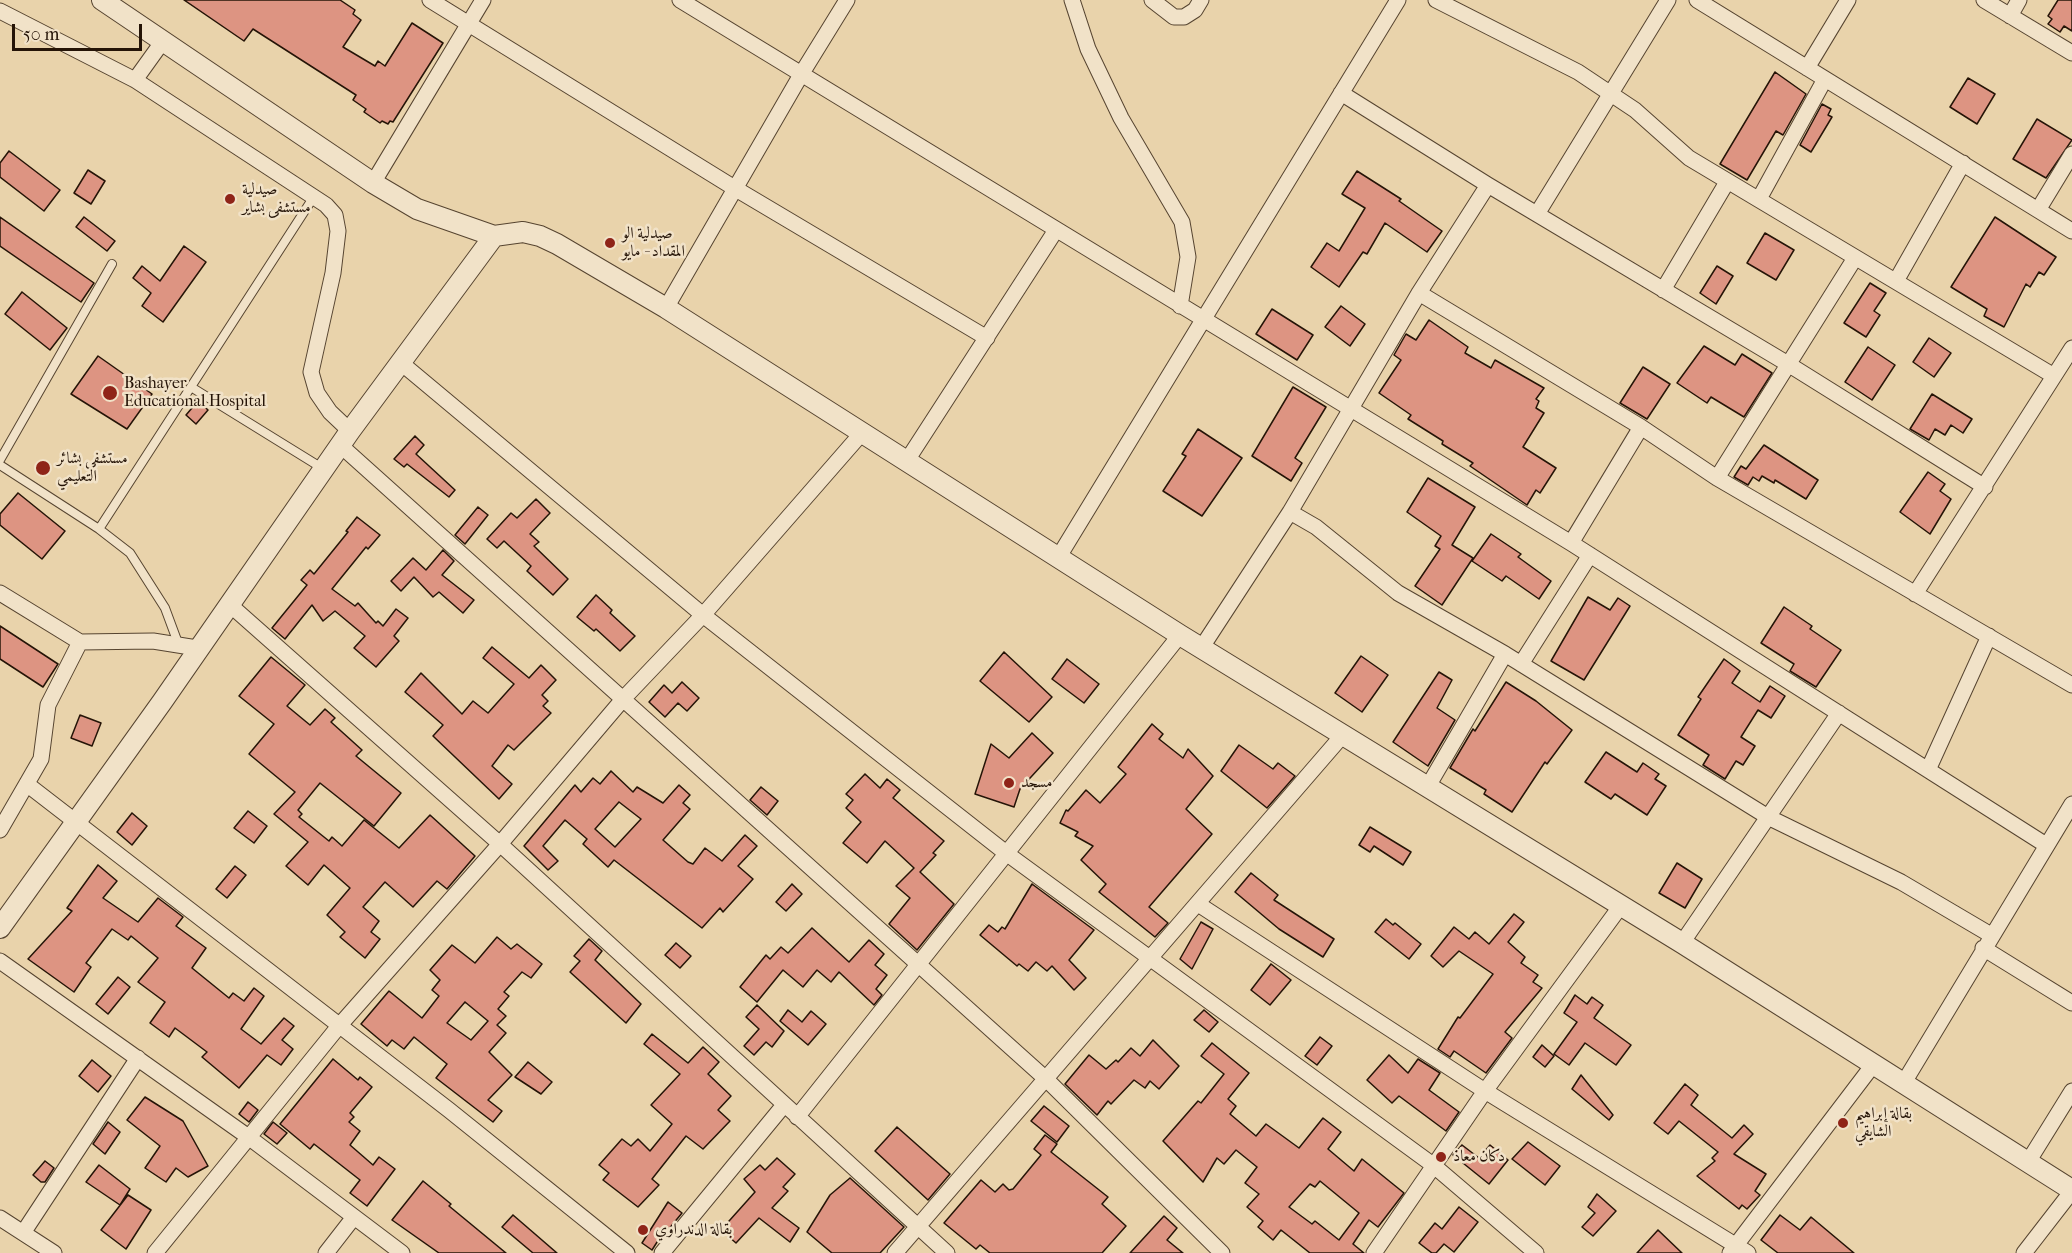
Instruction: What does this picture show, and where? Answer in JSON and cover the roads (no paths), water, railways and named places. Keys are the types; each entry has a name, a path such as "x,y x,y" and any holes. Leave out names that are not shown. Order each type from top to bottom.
{"street":[{"path":"102,0 373,183 417,209 494,236 523,232 540,236 666,308 1180,635 1682,943 2072,1190 2024,1253"},
{"path":"430,0 736,189 987,338"},
{"path":"373,183 483,0"},
{"path":"680,0 1571,543 2046,845"},
{"path":"666,308 802,73 847,0"},
{"path":"1072,0 1088,49 1121,118 1182,222 1188,257 1180,306"},
{"path":"1152,0 1174,16 1184,17 1195,10 1201,0"},
{"path":"1058,558 1202,318 1398,0"},
{"path":"1436,0 1578,72 1610,92 1689,158 1726,182 1759,199 2054,376"},
{"path":"1537,214 1668,0"},
{"path":"1697,0 2072,231"},
{"path":"1807,68 1848,0"},
{"path":"1984,0 2072,53"},
{"path":"2010,16 2019,0"},
{"path":"0,11 135,80 335,215 338,231 333,273 311,372 317,393 345,438 624,698 1046,1079 1222,1253"},
{"path":"135,80 163,41"},
{"path":"1759,199 1825,79"},
{"path":"1341,93 1488,185 1788,364 1985,488"},
{"path":"2038,210 2072,154"},
{"path":"1896,281 1963,163"},
{"path":"1663,290 1726,182"},
{"path":"1202,647 1290,512 1419,293 1488,185"},
{"path":"906,462 1056,230"},
{"path":"0,928 345,438 494,236"},
{"path":"1718,478 1855,258"},
{"path":"1419,293 1641,427 1718,478 2072,685"},
{"path":"1915,594 1985,488 2072,348"},
{"path":"400,362 703,615 1006,853 1433,1165 1536,1253"},
{"path":"1571,543 1641,427"},
{"path":"155,1253 247,1136 339,1026 500,844 624,698 703,615 861,434"},
{"path":"1290,512 1316,527 1398,593 1505,654 1768,817 1901,882 2072,1003"},
{"path":"1521,664 1590,555"},
{"path":"0,593 80,642 178,643 197,648"},
{"path":"229,604 500,844 947,1253"},
{"path":"797,1117 1180,635"},
{"path":"1928,770 1989,636"},
{"path":"0,830 41,759 48,705 80,642"},
{"path":"1427,788 1505,654"},
{"path":"1682,943 1839,713"},
{"path":"895,1253 1342,736"},
{"path":"28,785 78,820 449,1110 627,1253"},
{"path":"1903,1084 1987,941 2072,804"},
{"path":"1198,904 1485,1091 1738,1250 1873,1065"},
{"path":"1374,1253 1485,1091 1620,907"},
{"path":"0,961 247,1136 402,1253"},
{"path":"23,1233 138,1058"},
{"path":"2028,1162 2072,1091"},
{"path":"662,1253 784,1106"},
{"path":"326,1253 354,1217"},
{"path":"0,1218 54,1253"}],"lane":[{"path":"99,529 313,198"},
{"path":"0,460 112,264"},
{"path":"191,387 323,469"},
{"path":"0,465 124,547 139,564 165,608 178,643"}],"place":[{"name":"صيدلية مستشفى بشاير","path":"230,199"},
{"name":"صيدلية الو المقداد - مايو","path":"610,243"},
{"name":"Bashayer Educational Hospital","path":"110,393"},
{"name":"مستشفى بشائر التعليمي","path":"43,468"},
{"name":"مسجد","path":"1009,783"},
{"name":"بقالة إبراهيم الشايقي","path":"1843,1123"},
{"name":"دكان معاذ","path":"1441,1157"},
{"name":"بقالة الدندراوي","path":"643,1230"}]}
